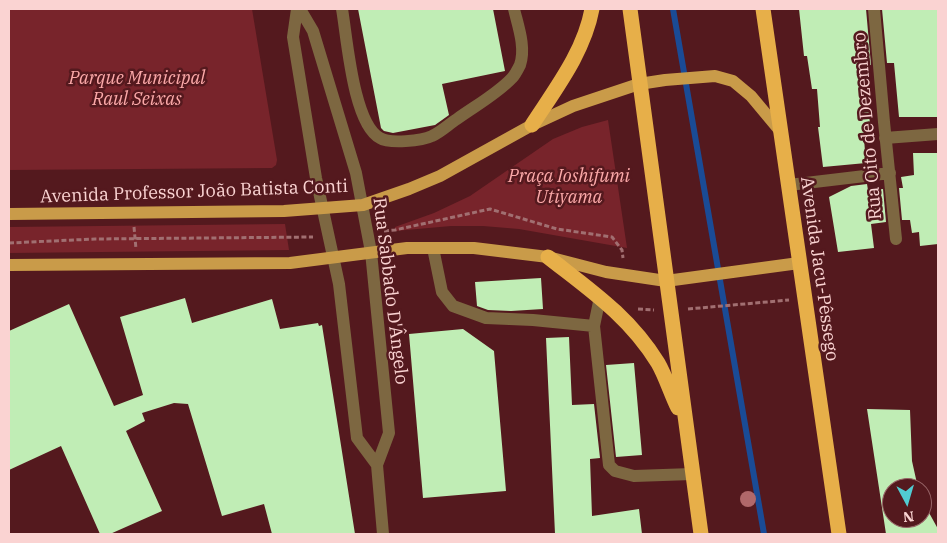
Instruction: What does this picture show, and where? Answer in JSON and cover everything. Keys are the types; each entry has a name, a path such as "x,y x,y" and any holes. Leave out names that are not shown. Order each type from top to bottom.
{"highway":[{"path":"532,124 577,52 589,23 592,9"},
{"path":"630,9 701,534"},
{"name":"Avenida Jacu-Pêssego","path":"763,9 839,534"},
{"path":"548,257 600,297 628,323 658,364 685,425"}],"main road":[{"name":"Avenida Professor João Batista Conti","path":"9,214 284,210 363,205 440,176 532,124 573,106 639,84 666,80 715,76 733,81 755,100 781,132"},
{"path":"9,265 290,263 407,248 474,248 548,257 606,272 666,281 799,263"}],"street":[{"name":"Rua Sabbado D'Ângelo","path":"298,9 313,31 356,173 371,252 389,433 376,465 383,534"},
{"name":"Rua Sabbado D'Ângelo","path":"298,9 293,38 316,178 339,284 357,438 376,465"},
{"path":"342,9 354,85 362,114 369,127 380,138 414,141 432,137 514,77 520,64 523,50 514,9"},
{"name":"Rua Oito de Dezembro","path":"874,9 896,239"},
{"path":"886,138 938,134"},
{"path":"789,185 890,173"},
{"path":"433,248 442,292 453,306 486,318 594,326"},
{"path":"600,297 594,326 609,465 614,471 634,476 692,474"}],"path":[{"path":"395,230 490,208 557,228 612,237 622,250"},
{"path":"133,213 137,264"},
{"path":"9,243 95,239 309,237"},
{"path":"701,309 768,302"}],"green space":[{"name":"Parque Municipal Raul Seixas","path":"9,9 252,9 277,160 276,165 272,168 9,170"},
{"name":"Praça Ioshifumi Utiyama","path":"608,120 627,248 519,229 483,226 451,226 395,231 395,227 434,213 470,196 553,139 582,127"},
{"path":"285,224 289,250 9,253 9,227"}],"building":[{"path":"358,9 493,9 505,71 442,84 449,115 435,125 393,133 384,131 381,128"},
{"path":"799,9 866,9 871,65 860,66 863,113 869,112 871,138 864,139 866,163 823,167 818,127 820,127 817,89 812,89 807,56 804,56"},
{"path":"882,9 938,9 938,117 899,117 894,63 887,63"},
{"path":"913,153 938,153 938,244 920,246 919,232 912,233 910,220 902,220 899,188 903,188 901,177 914,175"},
{"path":"867,184 868,190 883,189 886,222 871,224 874,248 838,252 829,197 851,186"},
{"path":"541,278 543,309 488,310 477,306 475,282"},
{"path":"185,298 192,323 272,299 280,329 318,323 319,326 322,325 355,534 272,534 264,504 222,516 188,404 174,403 142,413 145,421 126,431 162,511 110,534 100,534 61,446 9,470 9,331 69,304 114,406 143,395 120,317"},
{"path":"463,329 494,351 506,491 423,498 409,334"},
{"path":"569,337 572,405 594,404 600,458 590,459 592,516 639,509 642,534 555,534 546,338"},
{"path":"634,363 642,455 616,457 606,365"},
{"path":"867,409 910,410 912,461 916,478 882,478 882,508"},
{"path":"932,518 938,529 938,534 886,534 885,528 932,528"}],"waterway":[{"path":"673,9 764,534"}]}
